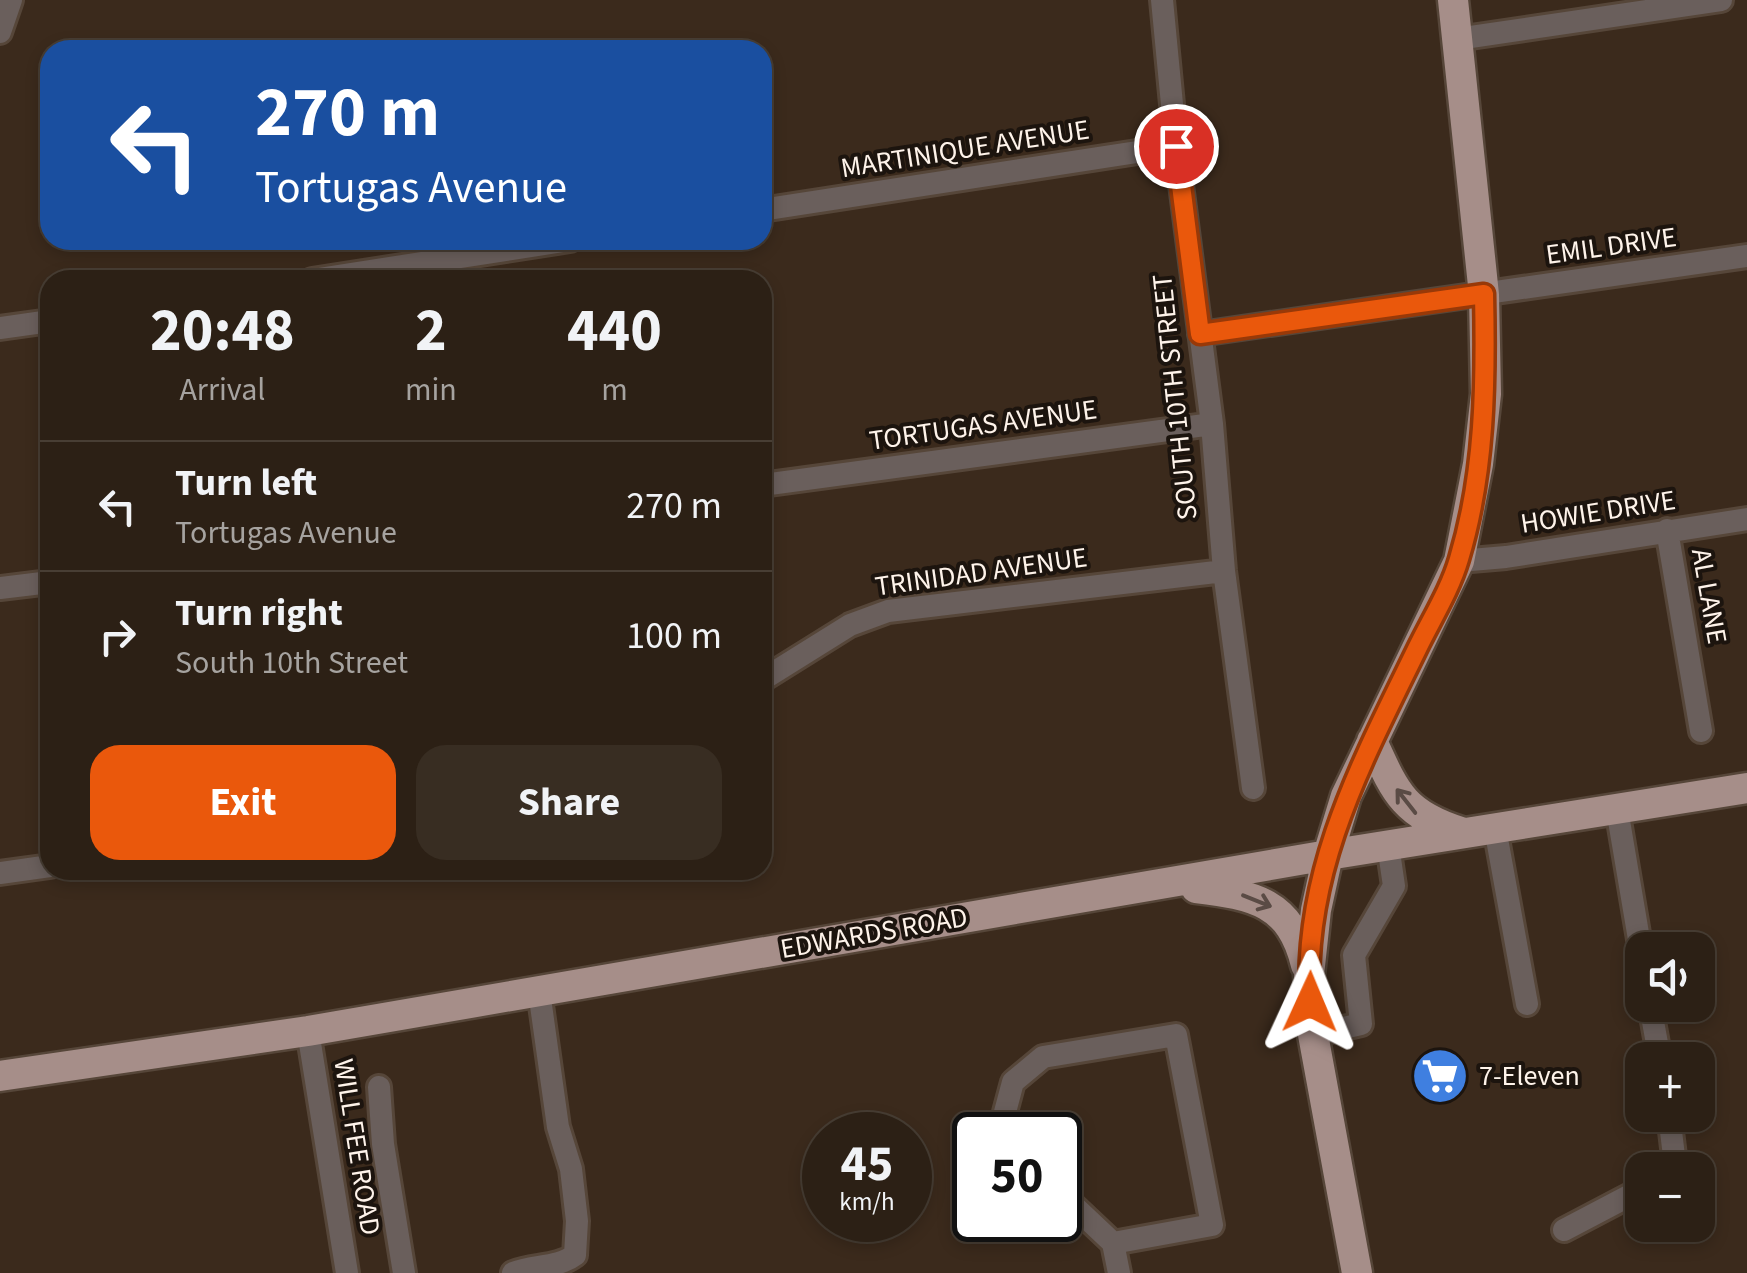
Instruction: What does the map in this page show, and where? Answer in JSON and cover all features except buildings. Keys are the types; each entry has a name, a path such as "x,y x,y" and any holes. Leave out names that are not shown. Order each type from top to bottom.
{"main road":[{"path":"1309,975 1316,910 1346,796 1459,561 1478,464 1486,394 1484,294 1452,0"},
{"path":"1372,741 1401,796 1416,814 1464,834"},
{"name":"EDWARDS ROAD","path":"0,1076 308,1031 1328,855 1747,788"},
{"path":"1164,883 1240,893 1273,906 1291,926 1309,975 1314,1035 1356,1273"}],"street":[{"path":"0,32 11,0"},
{"name":"SOUTH 10TH STREET","path":"1162,0 1176,146 1212,424 1224,571 1253,788"},
{"path":"1457,40 1722,0"},
{"name":"MARTINIQUE AVENUE","path":"772,208 1176,146"},
{"path":"376,270 506,250"},
{"name":"EMIL DRIVE","path":"1484,294 1747,256"},
{"path":"1200,334 1484,294"},
{"path":"0,328 40,322"},
{"name":"TORTUGAS AVENUE","path":"772,484 1212,424"},
{"name":"HOWIE DRIVE","path":"1459,561 1747,519"},
{"name":"AL LANE","path":"1667,530 1702,732"},
{"name":"TRINIDAD AVENUE","path":"772,674 850,626 888,611 1224,571"},
{"path":"0,588 40,583"},
{"path":"1618,809 1638,932"},
{"path":"1495,828 1527,1004"},
{"path":"1314,1035 1361,1024 1354,955 1394,886 1388,845"},
{"path":"0,872 40,867"},
{"path":"513,1273 531,1266 565,1262 575,1255 577,1220 571,1170 558,1127 539,991"},
{"name":"WILL FEE ROAD","path":"308,1031 347,1273"},
{"path":"1004,1112 1014,1082 1043,1056 1176,1035 1212,1225 1114,1243"},
{"path":"378,1087 382,1144 404,1273"},
{"path":"1564,1230 1625,1198"},
{"path":"1082,1213 1114,1243 1119,1273"}],"place":[{"name":"7-Eleven","path":"1440,1076"}],"route":[{"path":"1176,146 1200,334 1484,294 1486,394 1478,464 1459,561 1346,796 1316,910 1310,1002"}]}
